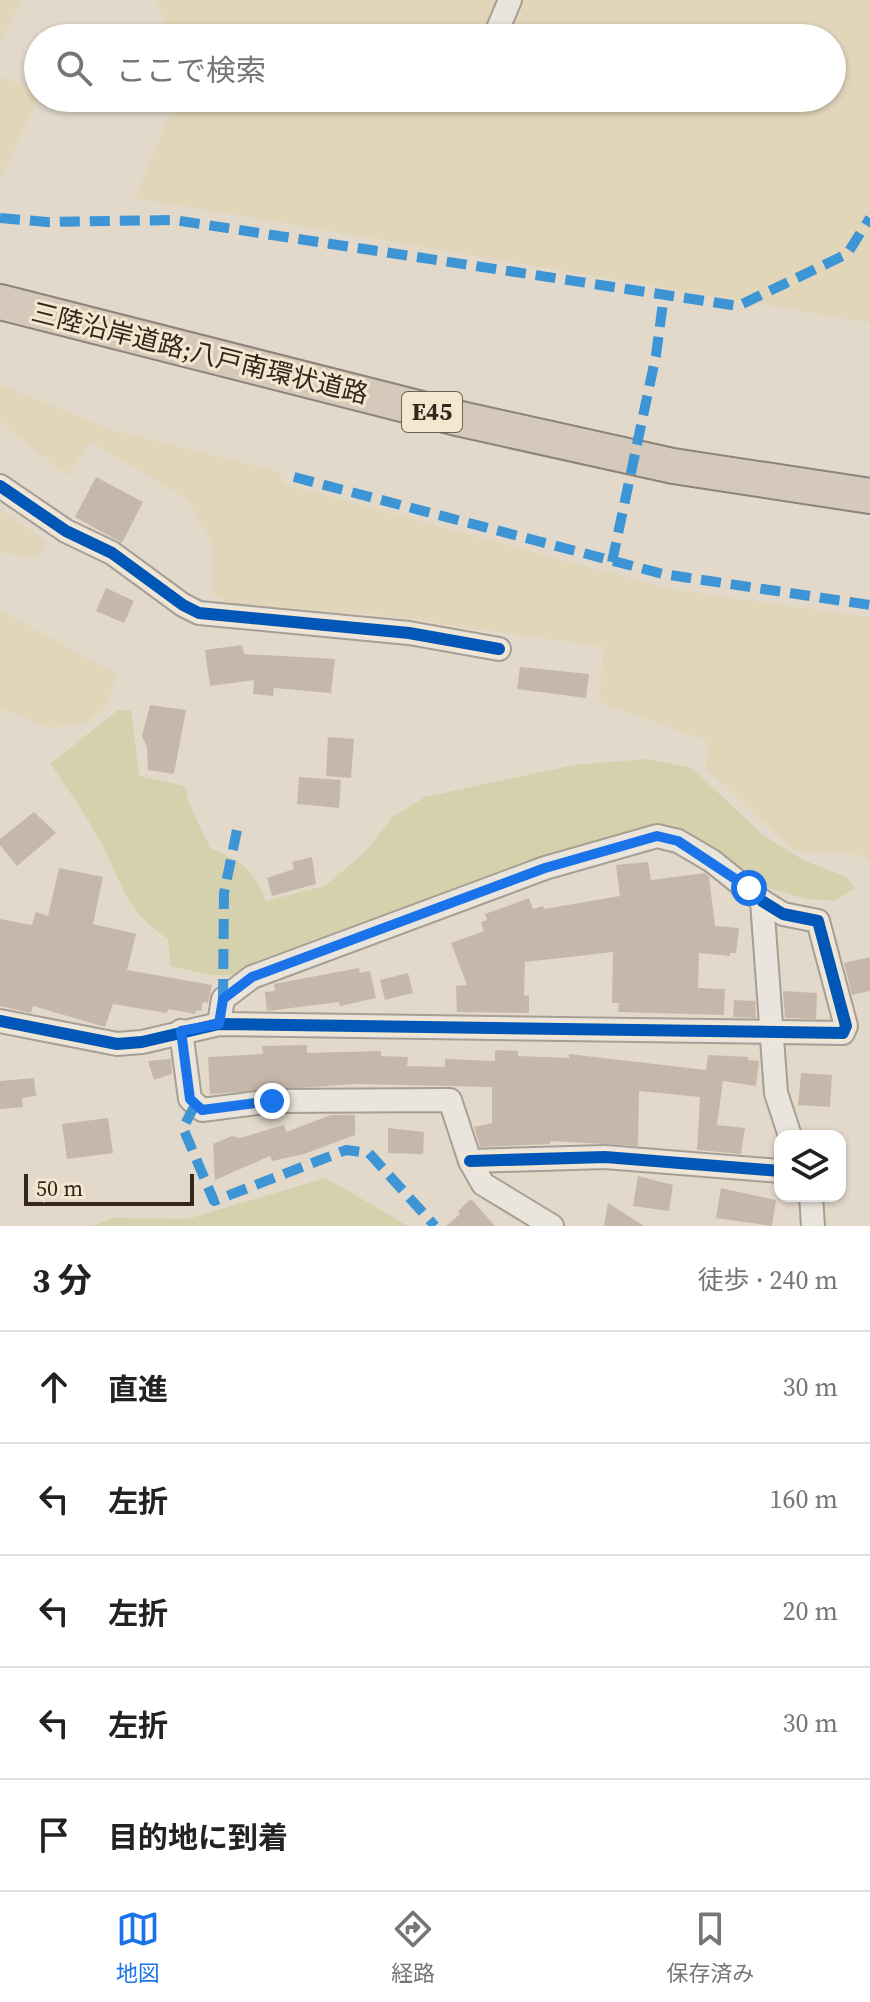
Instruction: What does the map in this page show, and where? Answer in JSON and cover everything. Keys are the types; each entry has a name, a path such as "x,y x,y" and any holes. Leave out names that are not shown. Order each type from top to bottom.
{"highway":[{"name":"三陸沿岸道路;八戸南環状道路","path":"0,302 507,429 673,466 870,496"}],"street":[{"path":"500,24 510,0"},
{"path":"0,486 66,531 112,553 183,605 199,613 409,633 499,649"},
{"path":"0,1021 117,1044 142,1042 219,1024 835,1035 843,1033 846,1026 818,921 783,914 712,861 678,841 657,836 545,868 252,977 223,999 219,1024"},
{"path":"762,901 776,1093 788,1130"},
{"path":"181,1031 190,1099 202,1110 272,1101 450,1100 470,1161 483,1184 552,1226"},
{"path":"470,1161 605,1157 774,1171"},
{"path":"811,1202 813,1226"}],"shaded area":[{"path":"0,0 22,0 0,43"},
{"path":"156,0 870,0 870,323 135,198 170,112 846,112 846,24 164,24"},
{"path":"0,77 24,86 24,112 32,112 0,178"},
{"path":"0,384 110,429 278,471 285,484 600,570 676,590 870,617 870,862 856,854 795,851 706,769 707,741 599,702 603,647 379,615 281,610 228,602 212,594 213,545 187,499 91,442 67,476 0,422"},
{"path":"0,508 47,543 38,555 26,558 0,552"},
{"path":"0,610 117,674 108,704 86,723 48,728 0,708"},
{"path":"118,710 131,710 139,776 185,786 188,801 210,848 245,867 266,901 325,886 365,852 393,817 425,797 574,765 648,759 692,768 763,835 803,860 846,877 855,888 835,901 807,899 769,888 711,846 678,829 657,826 610,836 531,863 234,975 211,975 171,966 168,939 135,908 89,822 50,764"},
{"path":"326,1178 408,1226 93,1226 113,1218 187,1219"}],"building":[{"path":"96,477 143,502 122,543 75,517"},
{"path":"106,588 134,601 124,623 96,611"},
{"path":"242,645 244,654 335,659 331,693 274,688 273,696 253,694 254,680 210,686 205,650"},
{"path":"520,667 589,674 586,698 517,689"},
{"path":"150,705 186,710 174,774 148,770 147,747 142,736"},
{"path":"328,737 354,739 351,778 326,776"},
{"path":"299,777 341,780 339,808 297,804"},
{"path":"34,812 56,833 17,866 0,845 0,839"},
{"path":"312,857 316,884 272,896 267,878 294,869 292,862"},
{"path":"648,862 651,880 705,873 709,877 715,926 739,928 736,953 730,953 730,956 699,953 698,988 725,989 724,1015 618,1012 619,1003 612,1003 613,952 525,962 524,995 529,996 529,1013 457,1012 456,986 467,985 451,943 484,931 481,922 487,920 485,914 529,898 533,909 543,906 544,909 620,896 616,865"},
{"path":"59,868 103,877 93,924 136,934 127,970 212,985 208,1003 203,1002 201,1011 196,1010 195,1014 169,1009 166,1013 113,1004 105,1027 33,1006 31,1013 0,1006 0,919 32,925 36,912 48,916"},
{"path":"870,957 870,991 852,995 844,963"},
{"path":"359,968 360,973 370,971 376,998 340,1006 339,1002 267,1011 265,992 275,991 274,984"},
{"path":"408,973 413,993 385,1000 380,980"},
{"path":"783,991 817,993 816,1019 785,1018"},
{"path":"734,1000 755,1001 756,1018 733,1017"},
{"path":"307,1045 307,1053 381,1051 381,1056 408,1057 407,1066 445,1067 445,1059 495,1061 495,1050 518,1051 518,1056 569,1058 569,1054 706,1070 708,1055 748,1057 748,1060 759,1061 756,1086 723,1081 717,1125 745,1128 741,1154 697,1150 700,1097 639,1091 638,1146 550,1141 550,1144 480,1147 474,1127 492,1123 492,1087 356,1084 210,1094 208,1057 263,1054 262,1046"},
{"path":"171,1059 172,1074 154,1080 148,1061"},
{"path":"801,1073 832,1075 830,1107 798,1105"},
{"path":"34,1078 36,1096 22,1098 23,1107 0,1109 0,1081"},
{"path":"331,1115 355,1115 355,1135 304,1154 272,1161 270,1156 215,1180 213,1144 232,1136 240,1138 284,1125 286,1132"},
{"path":"108,1118 113,1153 67,1159 62,1124"},
{"path":"388,1128 424,1132 423,1154 388,1153"},
{"path":"638,1176 673,1185 669,1211 633,1206"},
{"path":"721,1188 776,1202 772,1226 716,1218"},
{"path":"471,1199 495,1226 446,1226 460,1214 458,1211"},
{"path":"608,1203 644,1226 604,1226"}],"marked path":[{"path":"0,218 47,222 174,220 738,306 847,254 870,218"},
{"path":"612,562 656,355 664,295"},
{"path":"294,477 663,574 870,605"},
{"path":"223,999 224,893 238,825"},
{"path":"195,1105 183,1128 214,1201 346,1150 369,1153 435,1226"}],"cycle path":[{"path":"0,486 66,531 112,553 183,605 199,613 409,633 499,649"},
{"path":"0,1021 117,1044 142,1042 219,1024 843,1033 846,1026 818,921 783,914 762,901"},
{"path":"470,1161 605,1157 774,1171"}],"route":[{"path":"272,1101 202,1110 190,1099 181,1031 219,1024 223,999 252,977 545,868 657,836 678,841 749,888"}]}
